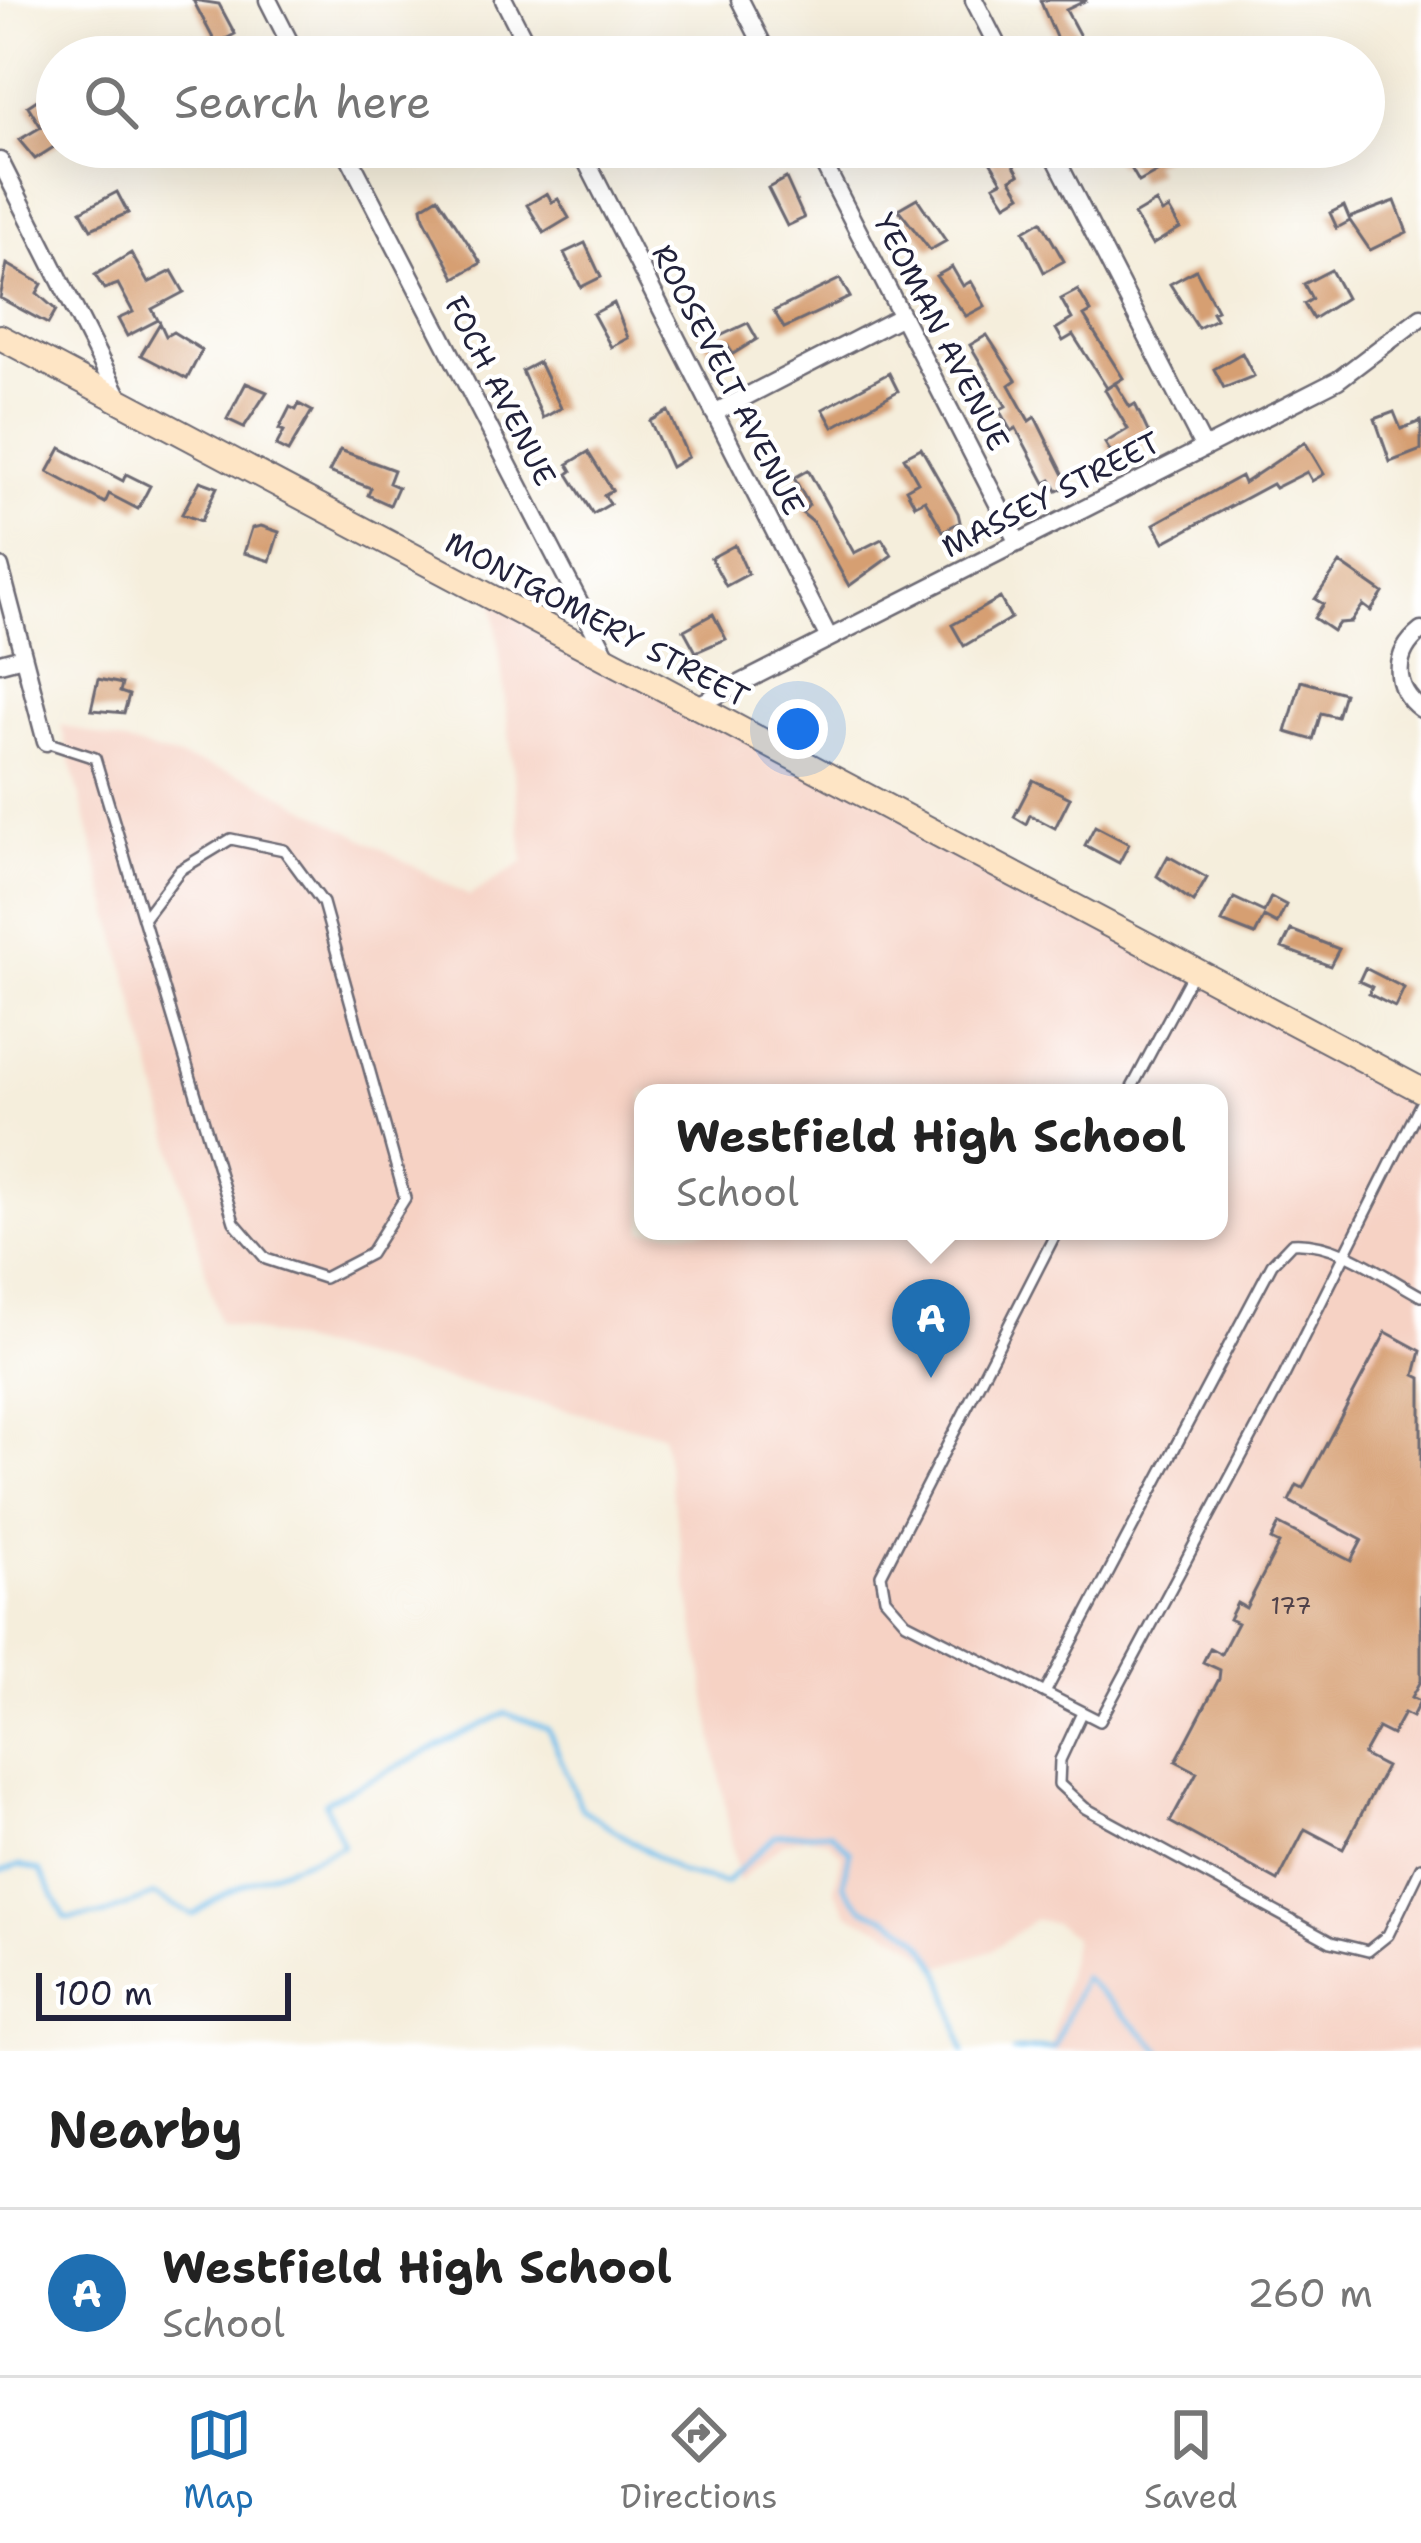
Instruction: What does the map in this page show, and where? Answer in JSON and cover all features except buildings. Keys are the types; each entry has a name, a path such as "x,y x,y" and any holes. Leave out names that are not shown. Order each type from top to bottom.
{"main road":[{"name":"MONTGOMERY STREET","path":"0,337 1421,1090"}],"street":[{"path":"268,0 286,36"},
{"path":"504,0 522,36"},
{"path":"740,0 758,36"},
{"path":"974,0 993,36"},
{"path":"0,161 121,401"},
{"name":"FOCH AVENUE","path":"355,168 608,659"},
{"name":"ROOSEVELT AVENUE","path":"590,168 829,638"},
{"name":"YEOMAN AVENUE","path":"826,168 1018,542"},
{"path":"1061,168 1204,448"},
{"path":"714,413 902,316"},
{"name":"MASSEY STREET","path":"696,706 1338,380 1421,317"},
{"path":"0,567 46,742"},
{"path":"1421,631 1404,648 1399,666 1406,694 1421,710"},
{"path":"0,663 23,657"}],"lane":[{"path":"46,742 95,758 143,919 234,1222 266,1259 323,1278 370,1254 405,1198 322,903 284,850 231,839 180,870 143,919"},
{"path":"1135,1084 1194,970"},
{"path":"1052,1240 881,1575 885,1598 906,1622 1100,1720 1346,1256 1421,1102"},
{"path":"1045,1693 1273,1264 1292,1243 1312,1242 1421,1296"},
{"path":"1082,1713 1060,1760 1059,1784 1106,1820 1331,1942 1367,1951 1388,1935 1421,1867"},
{"path":"1409,1892 1421,1898"}],"shaded area":[{"path":"493,597 1421,1089 1421,2051 1049,2051 1074,1938 1055,1924 1034,1920 992,1950 941,1967 901,1937 848,1914 834,1889 842,1855 827,1840 806,1837 783,1843 738,1882 662,1434 219,1322 61,725 251,778 469,896 524,862"}],"waterway":[{"path":"0,1872 20,1865 40,1871 66,1919 106,1914 154,1895 193,1915 247,1883 343,1845 325,1802 506,1713 548,1729 582,1809 681,1873 725,1883 776,1835 830,1832 850,1852 843,1884 851,1895 863,1908 902,1926 928,1950 944,1982 964,2051"},
{"path":"1013,2051 1054,2047 1083,1977 1162,2051"}],"place":[{"name":"Westfield High School","path":"931,1378"}]}
